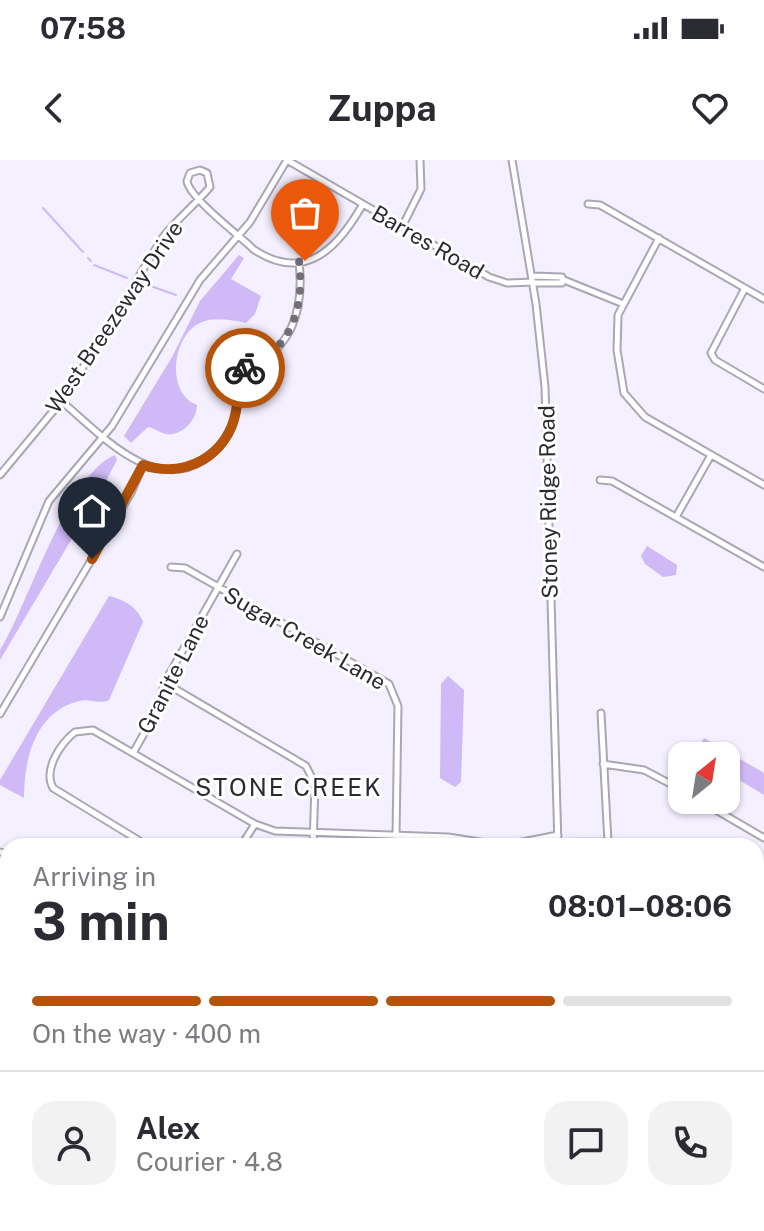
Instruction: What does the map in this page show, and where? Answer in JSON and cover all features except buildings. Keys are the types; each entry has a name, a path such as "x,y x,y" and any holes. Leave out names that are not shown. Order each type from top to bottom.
{"street":[{"name":"Barres Road","path":"287,160 489,277 507,283 564,280 621,303"},
{"path":"0,617 49,501 104,436 200,280 258,211 287,160"},
{"path":"402,227 421,189 420,160"},
{"name":"Stoney Ridge Road","path":"512,160 545,387 558,835"},
{"name":"West Breezeway Drive","path":"0,475 61,401 158,244 199,199 210,180 207,173 197,170 190,173 187,184 199,199 239,235 267,257 299,262"},
{"path":"61,401 143,465 166,470 186,468 215,450 235,416 236,373 236,364 229,357 219,358 215,364 220,376 228,377 236,373 270,354 292,324 302,297 299,262 322,255 337,244 363,204"},
{"path":"588,204 600,205 764,299"},
{"path":"659,238 621,303 616,330 619,376 624,393 645,417 764,485"},
{"path":"745,288 711,353 719,363 764,389"},
{"path":"676,517 711,455"},
{"path":"0,714 129,497 143,465"},
{"path":"600,480 612,481 764,567"},
{"name":"Granite Lane","path":"133,753 150,723 165,683 237,554"},
{"name":"Sugar Creek Lane","path":"171,567 185,568 391,687 398,706 396,836"},
{"path":"165,683 306,766 315,784 313,838"},
{"path":"601,713 608,838"},
{"path":"134,838 59,795 49,778 51,766 66,742 80,729 93,730 255,824 282,833 454,838"},
{"path":"603,764 644,770 668,783"},
{"path":"723,814 764,838"},
{"path":"246,838 255,824"},
{"path":"543,838 558,835"}],"shaded area":[{"path":"296,183 317,194 318,200 303,219 278,216 276,211 289,186"},
{"path":"239,255 244,258 231,279 261,296 255,314 246,323 212,320 192,329 184,338 176,364 180,389 197,405 194,416 188,426 178,432 167,434 148,427 131,443 124,436 172,357 200,301"},
{"path":"115,455 117,460 106,481 0,660 0,650 65,513 98,467"},
{"path":"647,546 677,565 676,575 663,577 645,564 641,556"},
{"path":"109,596 129,604 143,622 109,700 79,701 52,715 42,726 26,768 24,798 0,785 0,780"},
{"path":"448,676 464,690 461,782 455,787 440,778 441,684"},
{"path":"740,759 764,773 764,795 740,780"}],"waterway":[{"path":"43,208 83,252"},
{"path":"88,258 91,261"},
{"path":"94,265 127,278"},
{"path":"145,284 176,295"}],"way so far":[{"path":"245,368 270,354 292,324 302,297 299,262 305,261"}],"district":[{"name":"STONE CREEK","path":"289,788"}],"route":[{"path":"92,559 129,497 143,465 166,470 186,468 201,462 219,446 235,416 236,373 245,368"}]}
